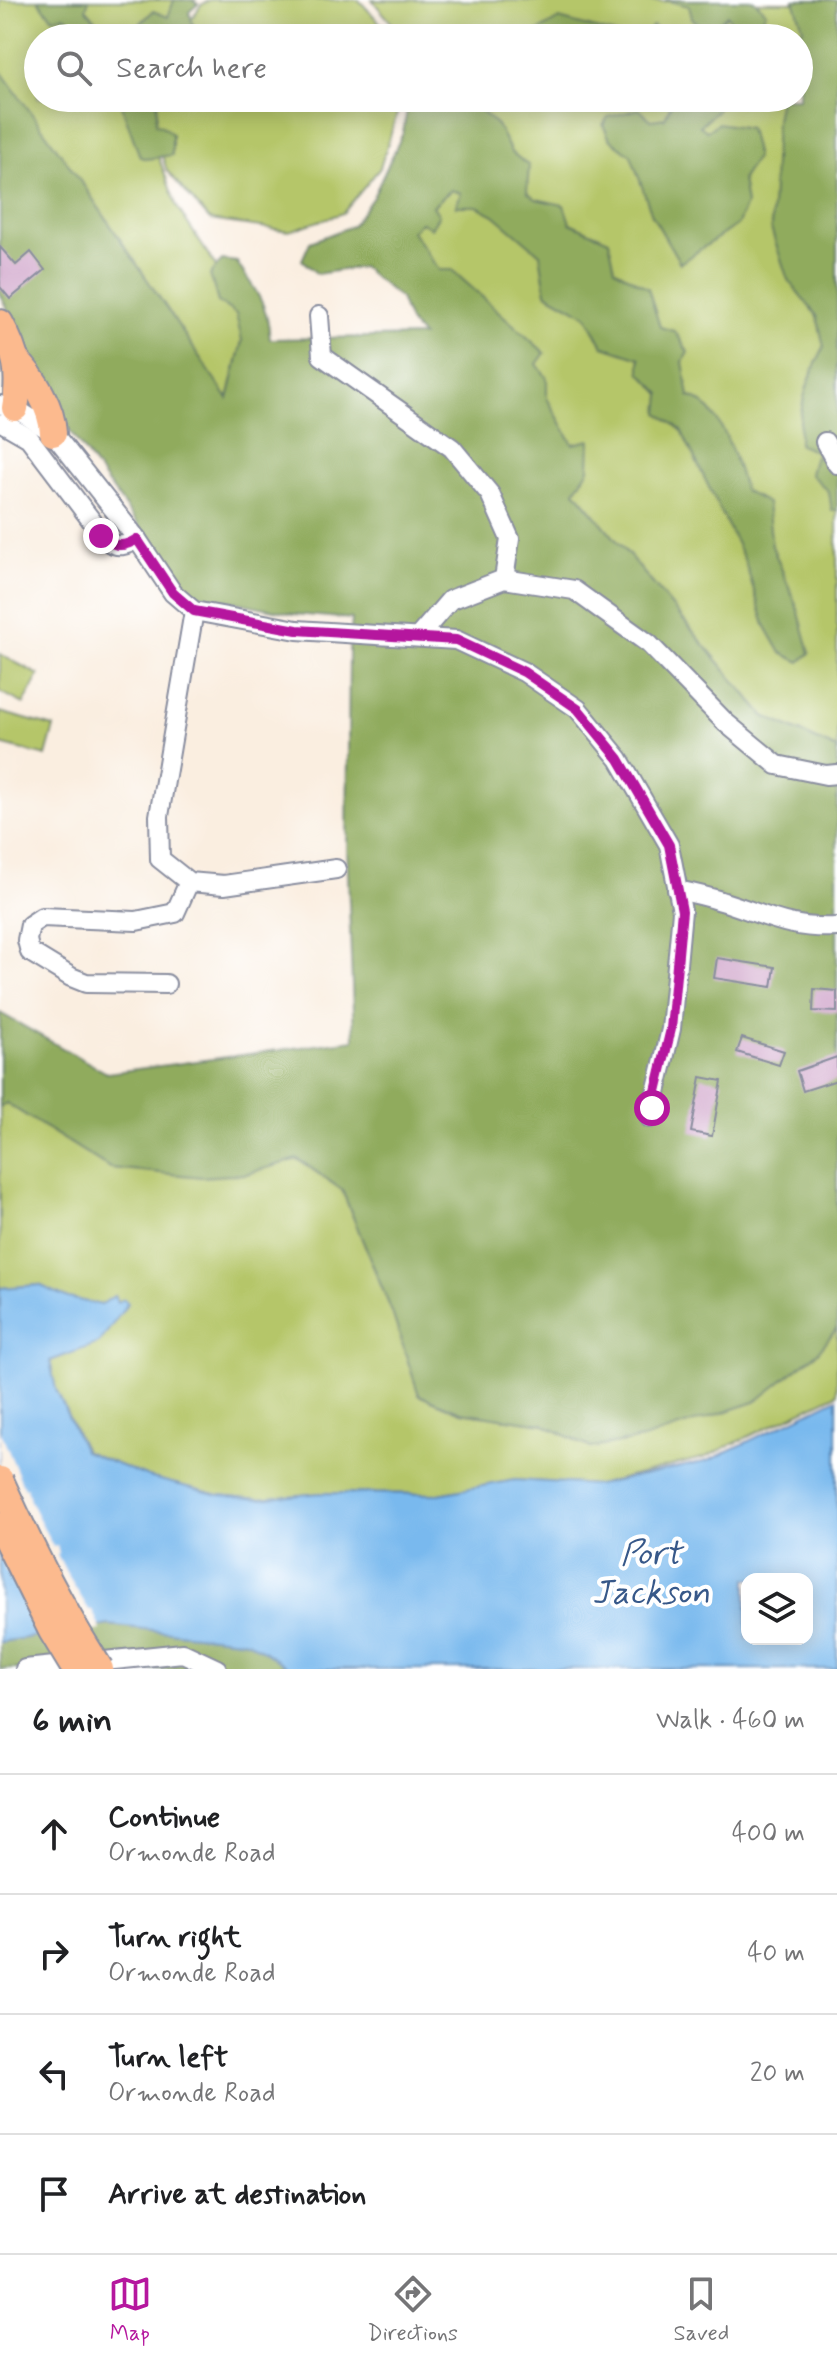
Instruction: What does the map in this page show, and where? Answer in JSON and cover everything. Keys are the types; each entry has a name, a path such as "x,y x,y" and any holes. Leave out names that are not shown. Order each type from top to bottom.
{"highway":[{"path":"0,323 5,367"},
{"path":"5,367 19,373 6,412"},
{"path":"5,367 27,371 52,418 53,433"},
{"path":"0,1480 30,1548 100,1669"},
{"path":"0,1526 52,1631 75,1669"}],"street":[{"path":"319,316 322,356 452,448 490,494 510,539 504,579"},
{"path":"6,412 53,433 137,539 173,593 194,611 297,630 456,640 524,672 578,709 619,759 669,845 682,911 671,1029 650,1118"},
{"path":"6,412 107,541 126,546 137,539"},
{"path":"825,442 837,464"},
{"path":"418,637 450,600 504,579 574,590 649,644 726,723 777,765 826,775 837,774"},
{"path":"194,611 158,828 160,859 189,882 224,885 336,869"},
{"path":"166,984 86,983 71,977 30,952 27,940 30,925 42,917 136,921 175,913 189,882"},
{"path":"677,890 810,929 837,927"},
{"path":"25,1669 183,1653 217,1669"}],"green space":[{"path":"0,0 195,0 176,24 24,24 24,104 0,71"},
{"path":"89,0 86,9 99,24 68,24 69,19 64,16 53,18 39,2"},
{"path":"174,0 191,0 198,4 189,12 193,24 140,24 153,11 168,17"},
{"path":"210,0 359,0 381,24 188,24 201,5"},
{"path":"372,0 796,2 802,24 393,24"},
{"path":"665,0 754,0 766,12 760,24 734,24 727,15 718,24 698,24 692,18 689,6"},
{"path":"794,0 837,0 837,450 819,436 818,452 799,445 799,432 805,394 824,347 817,316 788,280 771,229 777,112 813,112 813,24 802,24"},
{"path":"559,19 577,24 551,24"},
{"path":"813,67 817,82 837,304 837,749 764,716 575,491 423,336 403,268 417,112 813,112"},
{"path":"0,70 24,103 24,112 31,112 80,180 228,399 242,341 236,314 218,302 210,275 222,260 237,262 256,291 265,311 270,339 422,336 409,322 400,298 362,267 317,274 302,260 310,242 352,226 373,197 403,133 407,112 482,112 497,125 511,152 529,166 527,192 536,199 564,205 570,223 609,240 615,269 648,288 660,327 675,331 688,352 683,362 689,396 701,402 719,423 732,450 744,490 767,503 772,546 798,609 810,653 800,662 781,653 765,625 744,559 681,430 659,413 661,394 640,372 640,358 603,346 586,315 546,293 540,254 494,215 477,206 456,206 461,193 451,190 433,206 439,215 431,228 421,222 412,231 439,270 452,270 545,353 537,364 547,378 547,398 573,444 590,440 589,469 575,491 764,716 837,749 837,1328 817,1353 755,1402 643,1439 591,1448 543,1424 461,1412 419,1395 392,1312 342,1190 298,1159 246,1174 201,1177 110,1168 6,1103 0,1107 0,1013 107,1073 354,1040 347,849 352,619 294,614 187,592 66,426 0,295"},
{"path":"30,112 142,112 177,207 248,315 228,400 80,180"},
{"path":"124,112 157,112 156,124 172,134 172,155 147,159 140,157"},
{"path":"152,112 398,112 380,168 343,213 289,231 210,220 167,171 151,122"},
{"path":"627,112 642,112 651,120 665,118 667,112 715,112 700,126 707,131 718,123 749,128 756,157 742,179 746,204 738,224 680,263 652,215 631,155 610,139 603,125 608,117"},
{"path":"815,455 837,475 837,510 832,511 829,492 810,474"},
{"path":"0,654 39,675 24,704 0,692"},
{"path":"0,712 54,727 46,756 0,744"},
{"path":"6,1103 110,1168 246,1174 297,1159 342,1190 392,1312 419,1395 461,1412 543,1424 591,1448 817,1353 837,1328 837,1394 706,1457 597,1485 515,1480 439,1494 320,1493 259,1499 219,1495 148,1477 85,1451 56,1390 50,1361 99,1343 117,1302 114,1296 101,1305 68,1298 39,1285 0,1288 0,1107"},
{"path":"109,1625 248,1641 291,1669 0,1669 0,1642"}],"water":[{"name":"Port Jackson","path":"39,1285 68,1298 101,1305 114,1296 117,1302 124,1299 128,1303 99,1343 50,1361 56,1390 84,1451 148,1477 219,1495 259,1499 320,1493 439,1494 515,1480 597,1485 708,1461 837,1398 837,1669 291,1669 248,1641 109,1625 0,1642 0,1288"}],"pier":[{"path":"0,1431 53,1547 57,1546 57,1554 68,1576 89,1610 92,1610 101,1630 47,1638 10,1571 6,1572 4,1566 7,1565 0,1550"}],"building":[{"path":"0,247 16,265 31,252 45,270 10,299 0,287"},
{"path":"717,958 775,967 772,987 714,978"},
{"path":"814,989 837,991 837,1012 813,1011"},
{"path":"742,1038 784,1051 779,1065 737,1052"},
{"path":"837,1057 837,1080 803,1091 797,1071"},
{"path":"701,1077 722,1081 712,1136 691,1132"}],"route":[{"path":"101,536 119,546 126,546 137,539 173,593 194,611 297,630 456,640 524,672 578,709 619,759 669,845 682,911 671,1029 652,1108"}]}
